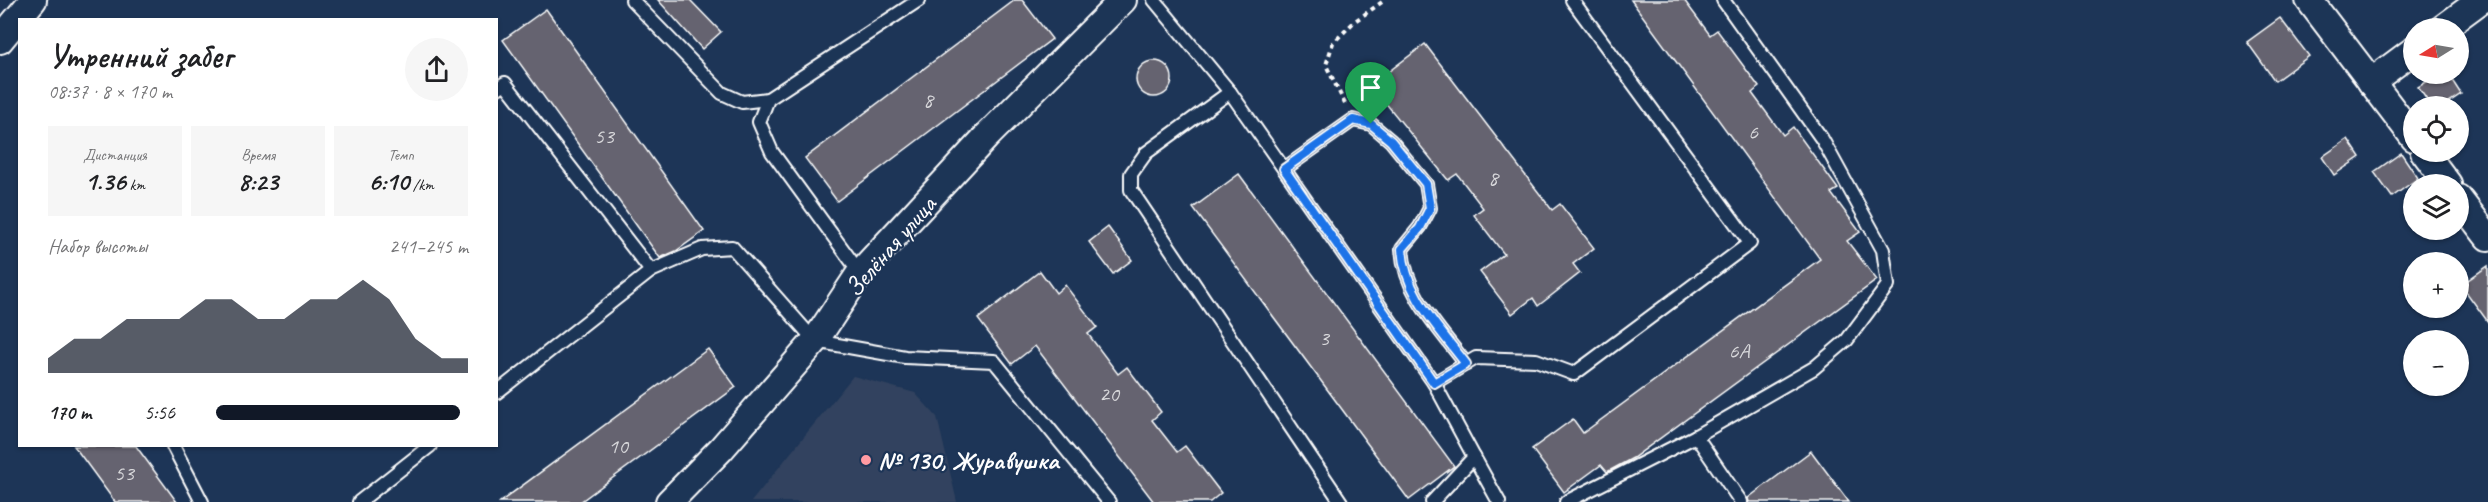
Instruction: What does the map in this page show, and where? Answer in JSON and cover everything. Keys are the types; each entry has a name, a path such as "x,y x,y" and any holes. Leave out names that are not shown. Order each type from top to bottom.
{"street":[{"path":"18,18 33,0"},
{"name":"Зелёная улица","path":"669,502 722,449 815,341 861,273 986,137 1123,0"},
{"path":"2309,0 2403,124"},
{"path":"2457,18 2481,0"},
{"path":"0,40 18,18"},
{"path":"2371,82 2403,58"},
{"path":"2469,212 2488,237"}],"lane":[{"path":"632,0 722,93 742,102 768,99 918,0"},
{"path":"1154,0 1230,92 1434,383 1499,502"},
{"path":"1434,383 1476,358 1536,360 1574,374 1750,243 1572,0"},
{"path":"1566,502 1696,436 1814,368 1847,340 1888,285 1883,250 1822,139 1723,0"},
{"path":"498,88 505,83 651,271"},
{"path":"1230,92 1146,153 1131,174 1131,190 1341,502"},
{"path":"768,99 759,122 772,152 861,273"},
{"path":"1284,169 1353,120 1371,124 1391,141 1426,184 1430,208 1420,228 1402,249 1404,269 1412,291 1466,364"},
{"path":"498,391 651,271 702,249 732,247 815,341 905,357 994,361 1109,502"},
{"path":"1696,436 1741,502"},
{"path":"174,447 202,502"},
{"path":"359,502 429,447"},
{"path":"1432,502 1474,457"}],"path":[{"path":"1353,120 1326,65 1332,43 1355,21 1385,0"}],"shaded area":[{"name":"№ 130, Журавушка","path":"853,376 915,393 937,417 957,502 751,502"}],"building":[{"path":"658,0 690,0 721,32 702,49"},
{"path":"1015,0 1022,0 1052,39 837,201 805,158"},
{"path":"1631,0 1684,0 1710,35 1717,30 1759,87 1752,93 1783,135 1793,127 1838,189 1831,193 1860,232 1847,241 1877,280 1633,458 1607,472 1601,465 1564,492 1532,449 1573,419 1583,433 1820,259"},
{"path":"546,9 704,231 676,251 660,258 503,40"},
{"path":"2280,18 2309,56 2275,81 2247,42"},
{"path":"1425,44 1552,210 1560,204 1594,248 1573,264 1580,273 1538,306 1533,298 1512,314 1480,272 1504,254 1474,215 1483,208 1457,174 1448,180 1371,85"},
{"path":"1154,61 1167,66 1172,79 1167,92 1154,97 1141,92 1136,79 1141,66"},
{"path":"2423,84 2454,84 2461,94 2458,96 2424,96 2418,87"},
{"path":"2348,139 2360,157 2334,175 2322,157"},
{"path":"2401,153 2403,162 2407,162 2415,174 2403,174 2403,189 2392,197 2374,172"},
{"path":"1239,174 1454,466 1409,500 1193,208"},
{"path":"1108,227 1132,260 1113,274 1089,242"},
{"path":"2488,266 2488,322 2469,296 2469,279"},
{"path":"1040,271 1056,293 1065,285 1097,327 1088,334 1118,374 1127,367 1161,412 1152,420 1177,452 1185,446 1221,493 1210,502 1154,502 1035,346 1012,364 978,319"},
{"path":"708,349 736,387 580,502 500,502"},
{"path":"75,447 137,447 177,502 115,502"},
{"path":"1811,451 1849,502 1749,502 1748,498"}],"place":[{"name":"№ 130, Журавушка","path":"866,460"}],"route":[{"path":"1353,120 1371,124 1391,141 1426,184 1430,208 1420,228 1402,249 1404,269 1412,291 1466,364 1434,383 1284,169 1353,120"}]}
